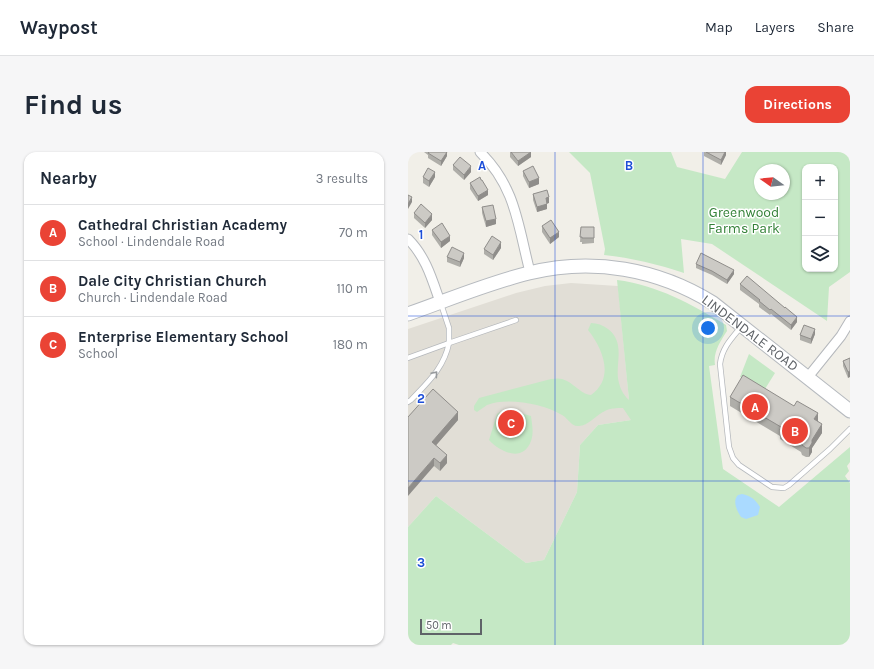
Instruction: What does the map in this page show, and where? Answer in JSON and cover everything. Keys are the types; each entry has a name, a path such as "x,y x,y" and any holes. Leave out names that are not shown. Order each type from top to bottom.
{"street":[{"path":"480,152 499,173 512,200 530,272"},
{"path":"408,239 423,256 429,268 440,302"},
{"name":"LINDENDALE ROAD","path":"408,314 506,279 549,268 578,265 606,266 639,271 667,280 697,293 713,303 850,411"},
{"path":"808,377 841,336 850,321"}],"lane":[{"path":"408,402 439,370 447,353 449,328 440,302"},
{"path":"408,358 516,320"},
{"path":"742,326 724,349 720,364 729,447 733,458 739,465 772,487 778,489 784,488 789,486 850,429"}],"shaded area":[{"path":"571,283 618,286 631,420 598,425 580,445 577,492 544,560 526,563 436,496 408,527 408,329 516,293 545,286"}],"green space":[{"name":"Greenwood Farms Park","path":"569,152 671,152 677,167 725,179 742,152 850,152 850,272 829,287 827,321 712,244 681,239 684,273 644,262 604,255 605,249 590,173"},
{"path":"617,280 646,286 673,296 726,325 727,331 716,351 715,365 709,366 723,469 779,507 850,447 850,462 847,466 849,471 845,476 850,483 850,645 459,645 453,643 451,645 408,645 408,527 436,496 526,563 544,560 577,492 580,445 598,425 631,420 623,408 607,410 582,426 574,425 564,416 554,411 525,403 495,403 487,405 477,412 474,410 474,406 479,398 559,378 570,383 582,392 591,395 603,380 605,372 602,354 588,330 591,323 600,324 606,328 613,334 616,340 619,352 618,372 620,387 629,400"},
{"path":"749,354 775,373 765,389 740,377"},
{"path":"505,409 531,416 532,438 527,448 523,452 517,454 505,451 489,440 497,414"}],"water":[{"path":"742,494 752,498 758,504 760,507 758,515 746,519 741,517 735,500 738,495"}],"building":[{"path":"447,152 441,161 428,153"},
{"path":"511,152 531,152 518,161"},
{"path":"706,152 725,152 721,160"},
{"path":"460,157 471,166 464,175 453,165"},
{"path":"533,166 539,178 529,182 523,171"},
{"path":"428,168 435,172 429,181 423,177"},
{"path":"480,177 488,190 478,196 470,183"},
{"path":"547,190 549,197 546,198 547,204 537,207 533,194"},
{"path":"408,195 412,197 408,204"},
{"path":"421,204 432,214 425,223 414,213"},
{"path":"493,205 496,219 486,221 482,207"},
{"path":"551,220 559,232 550,238 542,226"},
{"path":"442,223 450,236 441,242 432,230"},
{"path":"581,227 594,227 594,238 580,237"},
{"path":"492,236 501,242 493,255 484,249"},
{"path":"452,247 464,253 460,262 447,257"},
{"path":"701,253 734,270 727,280 696,264"},
{"path":"747,276 797,317 791,325 771,309 770,310 740,284"},
{"path":"804,325 815,329 811,339 800,335"},
{"path":"850,358 850,371 848,372 843,361"},
{"path":"743,375 794,406 797,401 818,413 814,419 822,424 809,448 806,448 801,443 780,430 781,427 730,397"},
{"path":"433,389 458,412 432,442 447,455 440,463 434,458 408,488 408,417"}],"place":[{"name":"Cathedral Christian Academy","path":"755,407"},
{"name":"Enterprise Elementary School","path":"511,423"},
{"name":"Dale City Christian Church","path":"795,431"}]}
